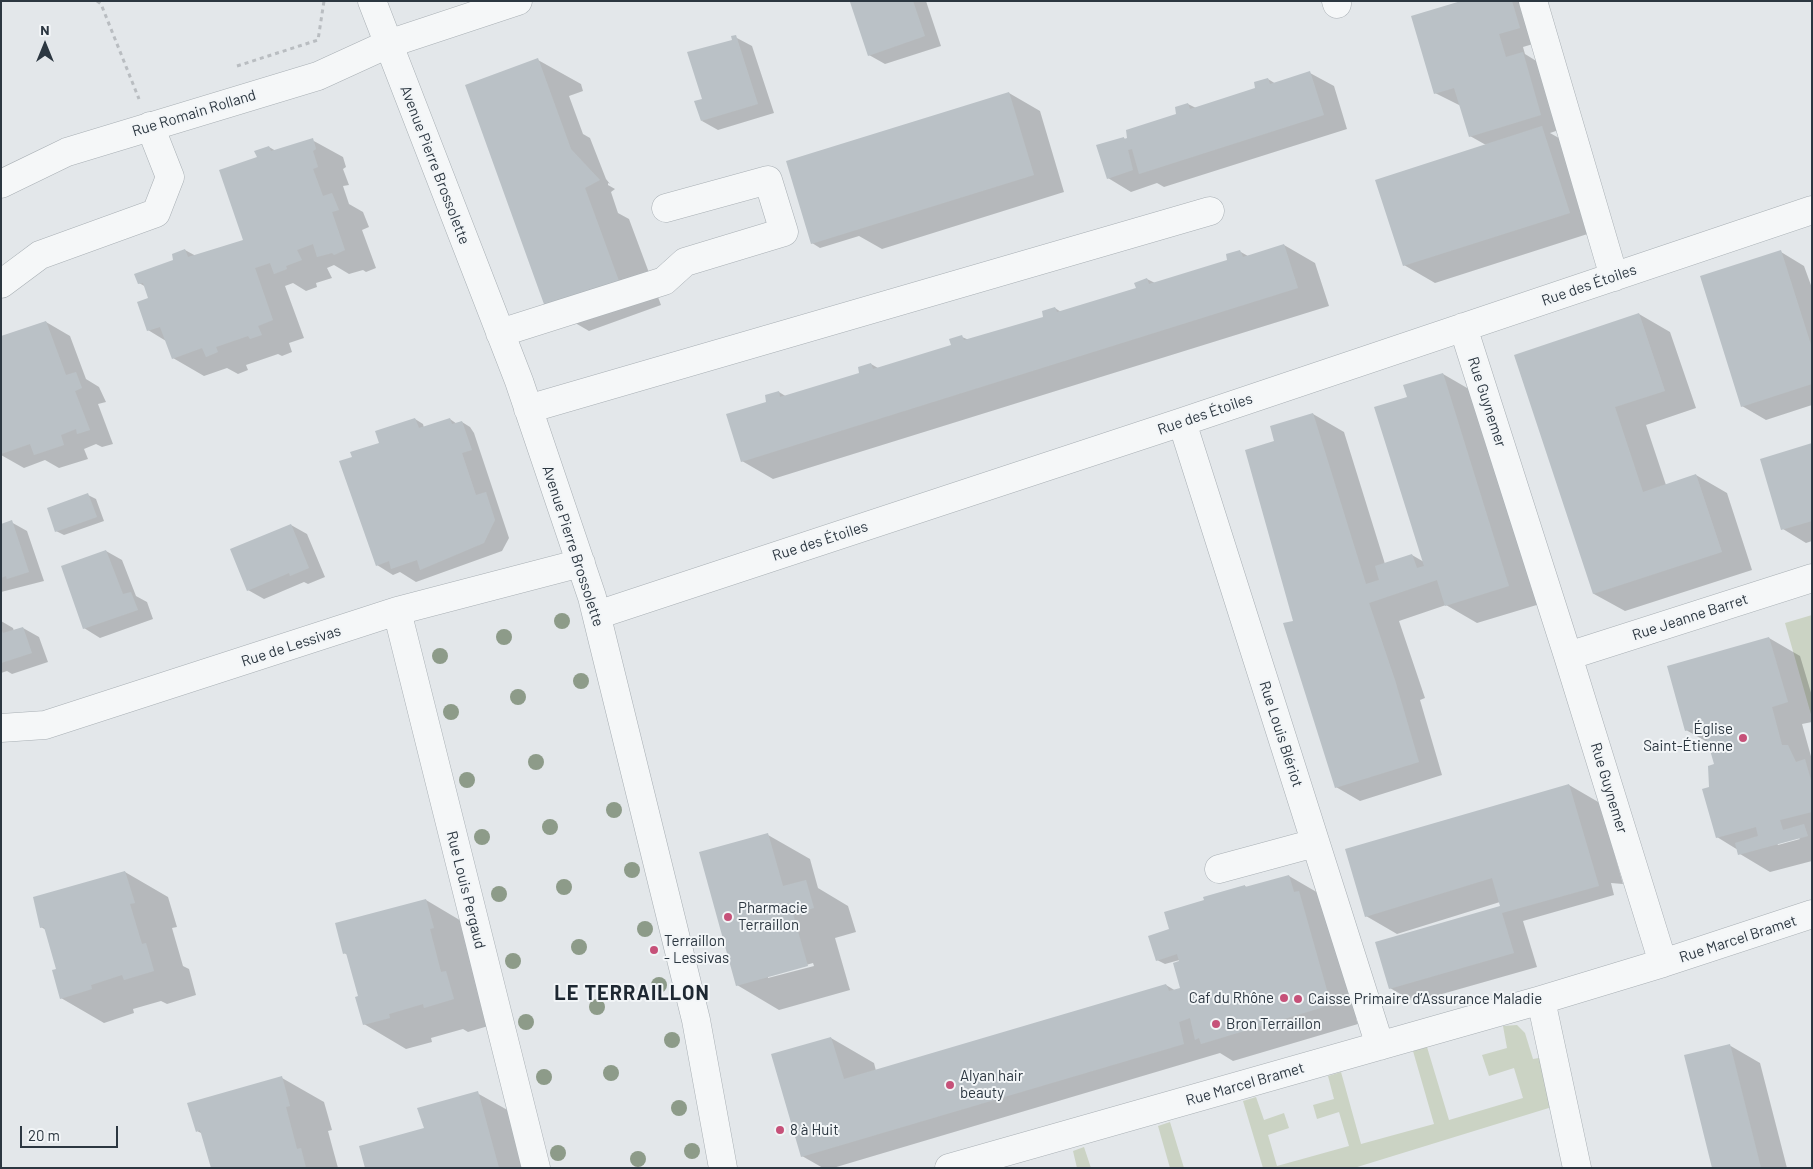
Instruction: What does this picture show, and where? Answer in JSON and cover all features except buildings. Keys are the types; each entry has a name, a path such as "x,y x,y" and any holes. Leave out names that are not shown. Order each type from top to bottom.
{"street":[{"name":"Avenue Pierre Brossolette","path":"372,1 500,333 581,563 596,614 696,1020 723,1168"},
{"name":"Rue Romain Rolland","path":"1,184 67,152 318,76 388,44 518,1"},
{"path":"1533,1 1614,276"},
{"path":"1,284 40,255 156,213 170,178 150,126"},
{"path":"500,333 664,281 685,262 784,232 768,180 666,208"},
{"name":"Rue des Étoiles","path":"596,614 1182,422 1812,210"},
{"path":"528,409 1210,211"},
{"name":"Rue Guynemer","path":"1463,327 1568,656 1663,964"},
{"name":"Rue Louis Blériot","path":"1182,422 1380,1046"},
{"name":"Rue de Lessivas","path":"1,728 45,724 397,611 581,563"},
{"name":"Rue Jeanne Barret","path":"1568,656 1812,578"},
{"name":"Rue Louis Pergaud","path":"397,611 536,1168"},
{"path":"1219,869 1315,843"},
{"name":"Rue Marcel Bramet","path":"1663,964 1812,914"},
{"path":"1577,1168 1541,1000 1663,964"},
{"name":"Rue Marcel Bramet","path":"949,1168 1541,1000"}],"path":[{"path":"97,1 101,3 150,126"}],"green space":[{"path":"1812,615 1812,718 1785,623"},
{"path":"1517,1025 1525,1033 1533,1059 1539,1058 1552,1107 1354,1168 1263,1168 1243,1101 1256,1097 1264,1120 1284,1113 1289,1128 1268,1135 1277,1166 1349,1146 1339,1112 1317,1119 1313,1105 1334,1099 1328,1076 1341,1072 1361,1144 1434,1124 1413,1051 1427,1047 1449,1120 1523,1098 1514,1068 1489,1076 1482,1055 1507,1048 1503,1026"},
{"path":"1170,1122 1184,1168 1170,1168 1158,1126"},
{"path":"1084,1147 1091,1168 1077,1168 1073,1151"}],"place":[{"name":"Église Saint-Étienne","path":"1743,738"},
{"name":"Pharmacie Terraillon","path":"728,917"},
{"name":"Terraillon - Lessivas","path":"654,950"},
{"name":"Caf du Rhône","path":"1284,998"},
{"name":"Caisse Primaire d’Assurance Maladie","path":"1298,999"},
{"name":"Bron Terraillon","path":"1216,1024"},
{"name":"Alyan hair beauty","path":"950,1085"},
{"name":"8 à Huit","path":"780,1130"}],"district":[{"name":"LE TERRAILLON","path":"632,993"}]}
